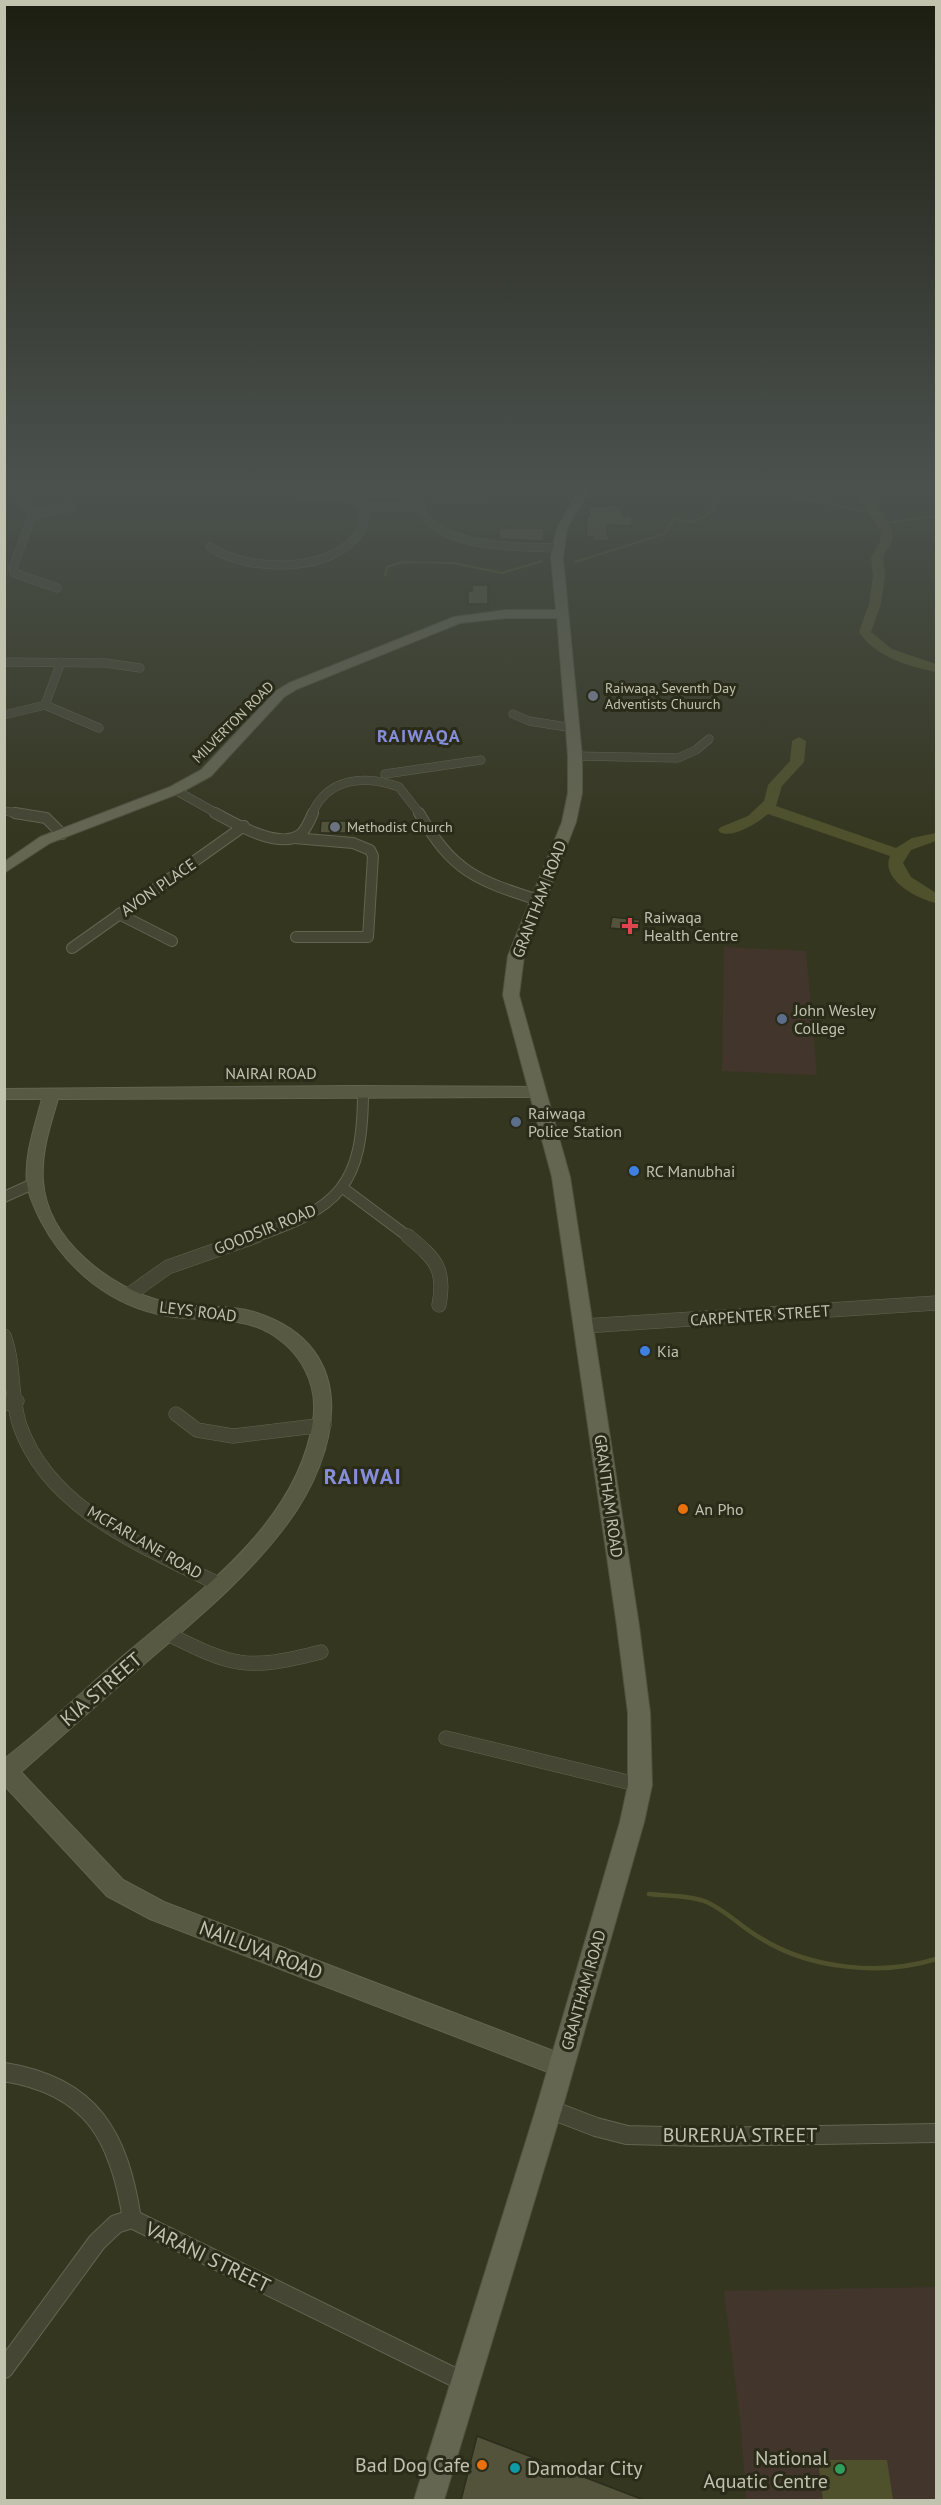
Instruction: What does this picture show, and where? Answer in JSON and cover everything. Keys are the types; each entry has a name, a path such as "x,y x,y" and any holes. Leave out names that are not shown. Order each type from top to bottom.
{"main road":[{"name":"GRANTHAM ROAD","path":"429,2500 549,2109 632,1822 640,1785 639,1713 561,1177 511,995 516,956 569,822 575,793 575,756 562,605"},
{"name":"MILVERTON ROAD","path":"4,869 28,849 175,790 206,773 280,694 310,679 458,620 506,615 563,614"}],"street":[{"path":"4,662 105,663 140,668"},
{"path":"45,705 61,662"},
{"path":"4,715 45,705 99,728"},
{"path":"513,714 529,721 573,728"},
{"path":"575,756 678,758 686,756 709,739"},
{"path":"385,774 481,759"},
{"path":"294,838 304,831 322,796 329,789 358,779 387,783 400,787 434,838 460,868 479,879 538,900"},
{"path":"175,790 244,826 273,838 353,843 370,850 373,856 368,937 296,937"},
{"path":"4,811 46,818 62,834"},
{"name":"AVON PLACE","path":"72,948 244,826"},
{"path":"119,914 172,940"},
{"name":"GOODSIR ROAD","path":"127,1296 168,1267 314,1211 343,1188 355,1166 362,1141 363,1091"},
{"name":"NAIRAI ROAD","path":"4,1094 537,1092"},
{"name":"LEYS ROAD","path":"51,1095 36,1157 34,1183 42,1208 68,1254 84,1272 127,1296 169,1310 225,1312 255,1320 281,1332 300,1346 323,1384 324,1425 316,1454 283,1514 263,1541 194,1608"},
{"path":"4,1197 34,1183"},
{"path":"343,1188 421,1245 434,1262 444,1281 439,1305"},
{"name":"CARPENTER STREET","path":"584,1326 936,1303"},
{"name":"MCFARLANE ROAD","path":"4,1336 11,1352 11,1402 20,1425 55,1485 101,1520 220,1585"},
{"path":"176,1414 197,1430 233,1436 324,1425"},
{"name":"KIA STREET","path":"6,1770 194,1608"},
{"path":"166,1633 234,1663 273,1663 321,1652"},
{"path":"446,1738 640,1785"},
{"name":"NAILUVA ROAD","path":"6,1770 115,1888 158,1911 561,2065"},
{"path":"4,2072 42,2079 75,2097 96,2117 111,2141 128,2184 132,2219"},
{"name":"BURERUA STREET","path":"549,2109 596,2127 627,2135 703,2137 936,2133"},
{"name":"VARANI STREET","path":"4,2369 97,2242 116,2224 132,2219 464,2382"}],"shaded area":[{"path":"724,947 806,951 817,1075 722,1071"},
{"path":"936,2287 936,2500 746,2500 741,2427 724,2291"},
{"path":"818,2460 887,2460 893,2500 823,2500"}],"building":[{"name":"Methodist Church","path":"321,821 349,821 348,833 320,833"},
{"name":"Raiwaqa Health Centre","path":"612,917 640,920 638,931 610,928"},
{"name":"Damodar City","path":"477,2436 644,2500 461,2500"}],"waterway":[{"path":"875,605 865,632 871,640 887,652 936,668"},
{"path":"726,830 753,819 771,803 775,785 797,762 799,741"},
{"path":"766,808 898,854"},
{"path":"936,837 923,839 906,847 901,851 895,863 905,881 923,893 936,898"},
{"path":"649,1894 704,1901 755,1935 781,1949 824,1963 870,1968 915,1964 936,1959"}],"place":[{"name":"Raiwaqa, Seventh Day Adventists Chuurch","path":"593,696"},
{"name":"Methodist Church","path":"335,827"},
{"name":"Raiwaqa Health Centre","path":"630,926"},
{"name":"John Wesley College","path":"782,1019"},
{"name":"Raiwaqa Police Station","path":"516,1122"},
{"name":"RC Manubhai","path":"634,1171"},
{"name":"Kia","path":"645,1351"},
{"name":"An Pho","path":"683,1509"},
{"name":"Bad Dog Cafe","path":"482,2465"},
{"name":"Damodar City","path":"515,2468"},
{"name":"National Aquatic Centre","path":"840,2469"}],"district":[{"name":"RAIWAQA","path":"419,735"},
{"name":"RAIWAI","path":"363,1476"}]}
